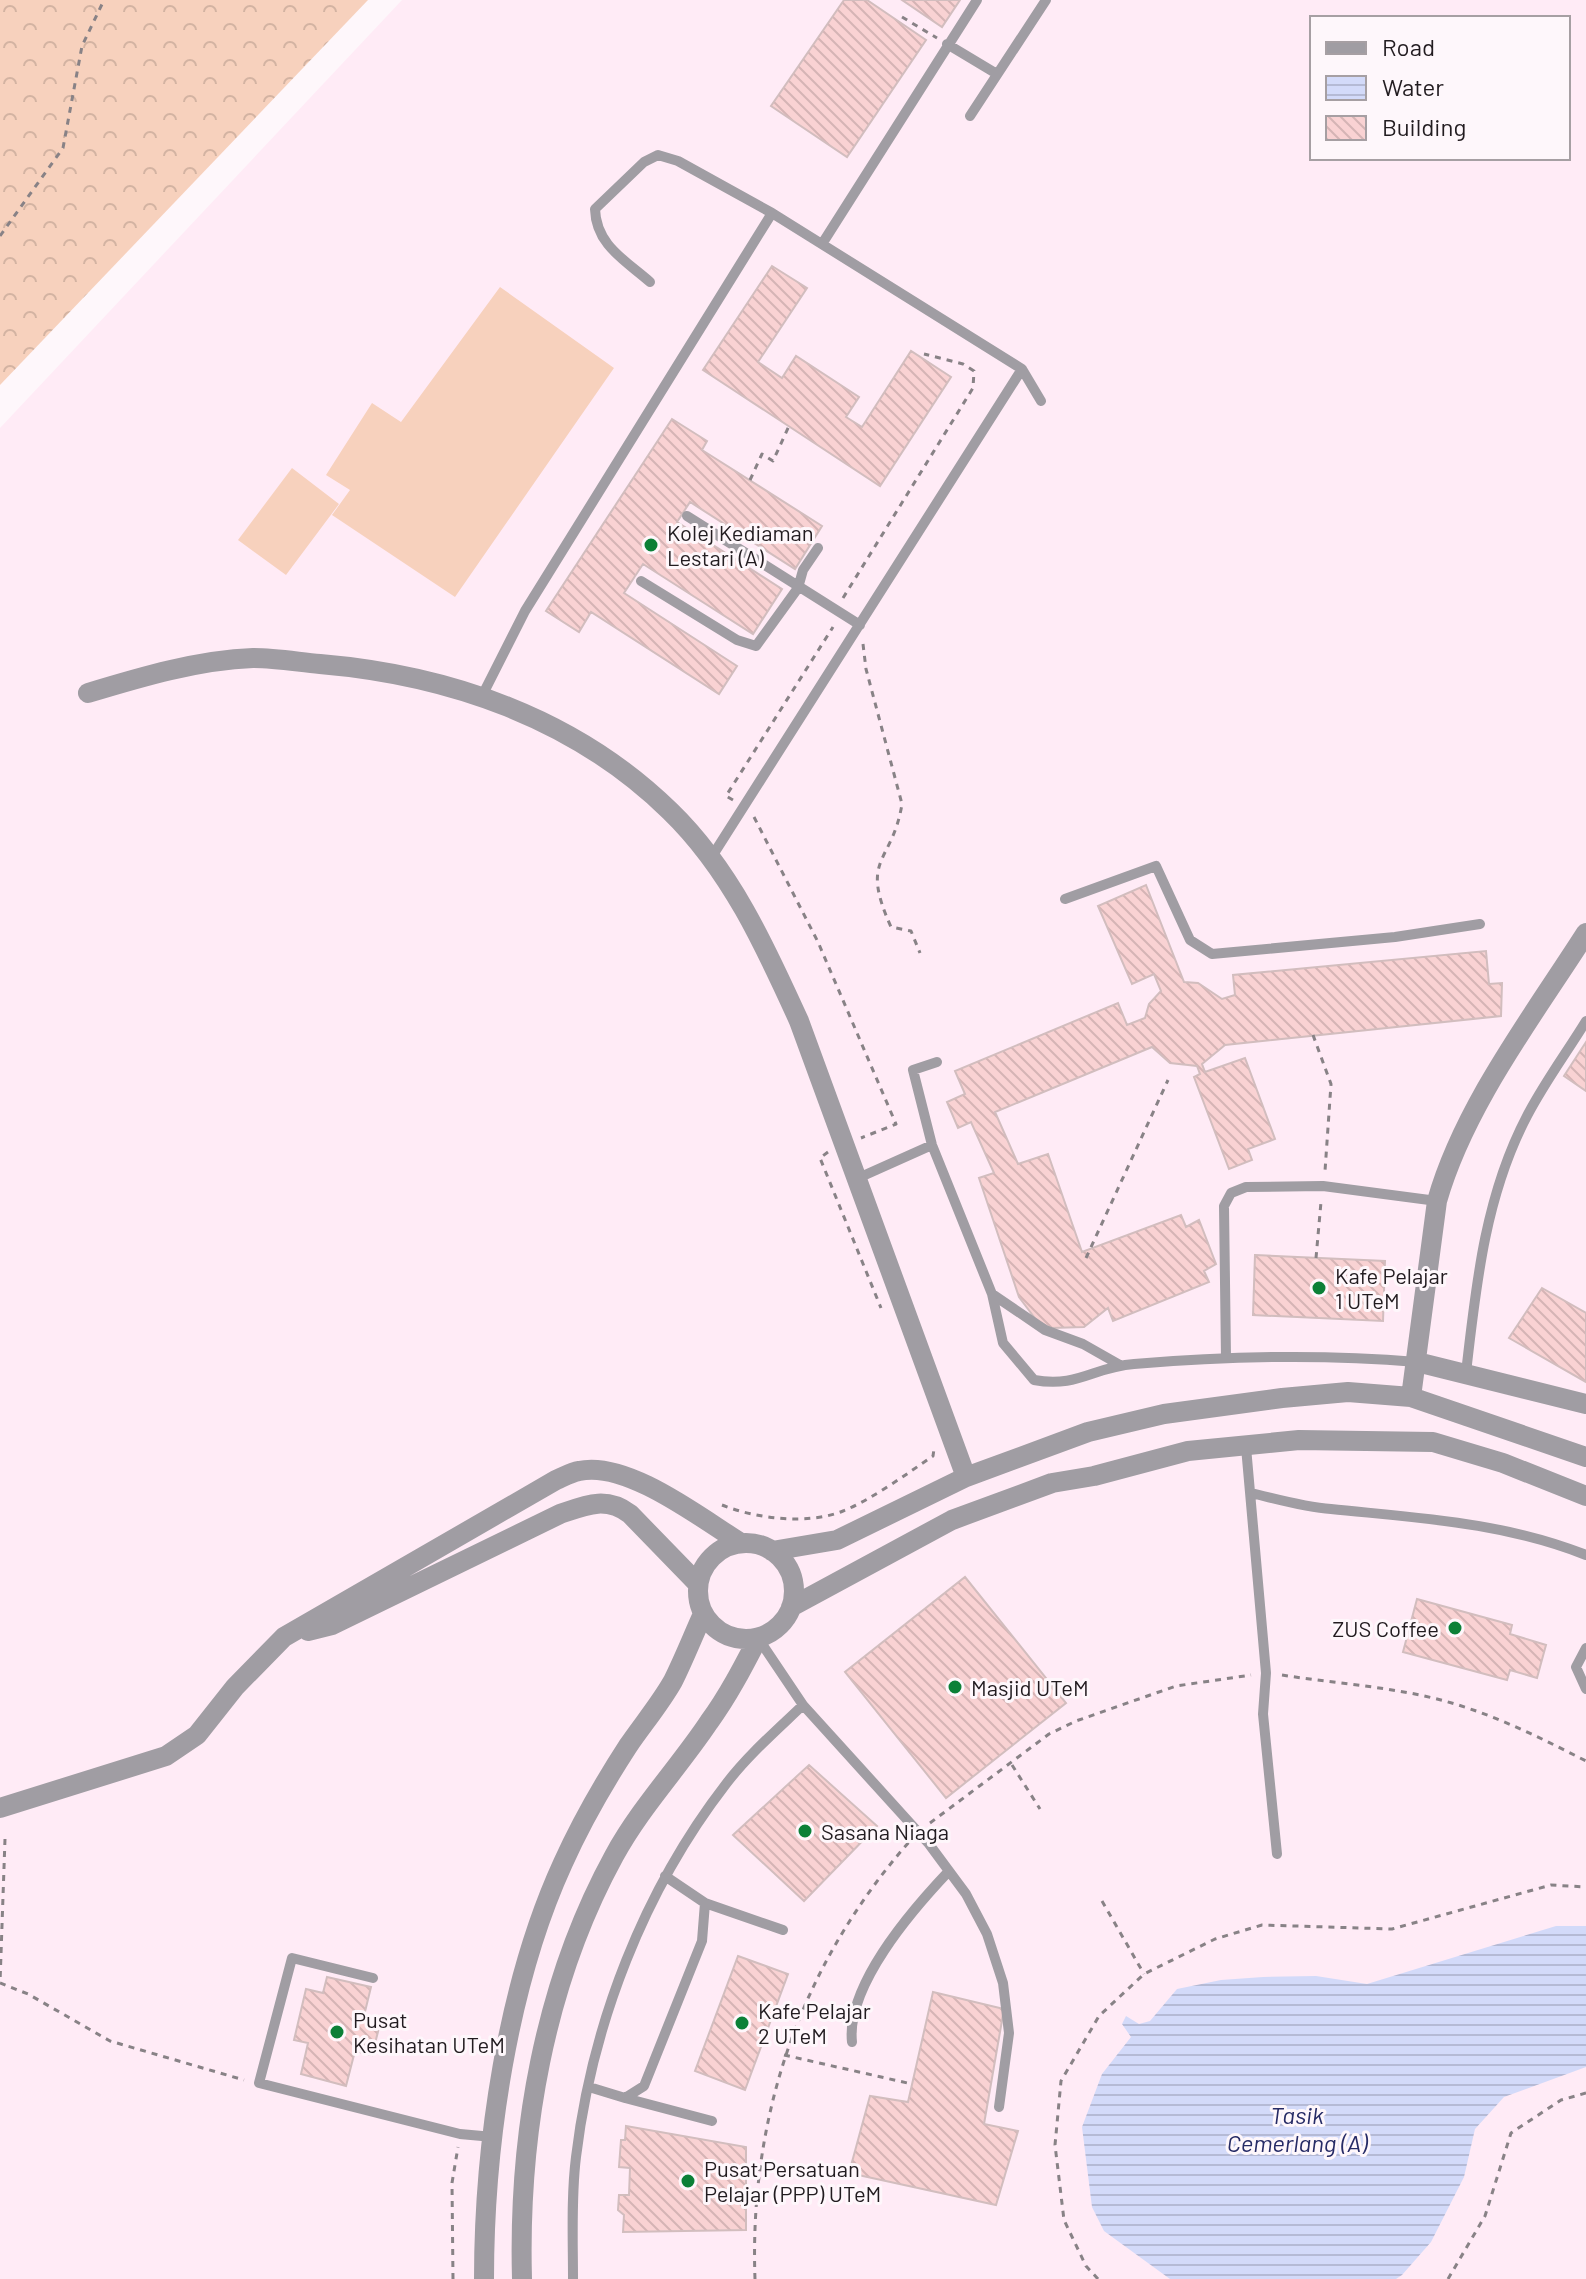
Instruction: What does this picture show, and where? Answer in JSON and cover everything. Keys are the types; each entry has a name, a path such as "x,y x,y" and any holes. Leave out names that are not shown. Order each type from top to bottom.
{"street":[{"path":"88,693 154,673 253,658 378,669 482,696 568,735 618,767 670,811 711,858 767,950 799,1021 966,1477"},
{"path":"1411,1397 1437,1201 1471,1117 1582,947"},
{"path":"1417,1362 1586,1404"},
{"path":"0,1808 166,1756 197,1735 235,1687 284,1637 556,1480 580,1470 611,1471 654,1490 741,1543 772,1551 837,1540 966,1477 1088,1432 1164,1414 1348,1392 1411,1397 1586,1457"},
{"path":"791,1607 952,1520 1052,1483 1094,1476 1188,1451 1299,1440 1433,1442 1503,1463 1586,1496"},
{"path":"284,1637 332,1625 560,1514 595,1502 619,1505 698,1584 703,1614 713,1627 727,1636 758,1638"},
{"path":"698,1584 713,1556 741,1543"},
{"path":"522,2279 520,2205 531,2106 563,1978 614,1854 709,1723 758,1638 784,1621 791,1607 791,1576 772,1551"},
{"path":"484,2279 484,2211 493,2137 525,1973 545,1905 576,1838 627,1749 672,1682 703,1614"}],"lane":[{"path":"822,244 977,0"},
{"path":"970,116 1046,0"},
{"path":"947,44 997,74"},
{"path":"650,282 604,242 596,225 595,209 644,162 658,155 678,161 772,213 1022,369 1041,401"},
{"path":"482,696 525,611 772,213"},
{"path":"711,858 746,809 1022,369"},
{"path":"687,516 860,625"},
{"path":"641,581 737,640 756,646 798,588 803,570 818,548"},
{"path":"1065,899 1156,866 1190,940 1212,954 1395,937 1480,924"},
{"path":"1466,1373 1478,1264 1502,1173 1527,1116 1586,1021"},
{"path":"937,1062 913,1070 932,1145 992,1294 1003,1343 1034,1380 1059,1384 1120,1365 1226,1358 1362,1357 1417,1362"},
{"path":"856,1179 932,1145"},
{"path":"1226,1358 1223,1239 1226,1199 1238,1189 1323,1186 1437,1201"},
{"path":"992,1294 1045,1330 1083,1344 1120,1365"},
{"path":"1246,1447 1266,1673 1263,1714 1277,1854"},
{"path":"1251,1493 1328,1509 1383,1512 1466,1523 1525,1534 1586,1555"},
{"path":"758,1638 803,1705 919,1833 949,1871 987,1934 1003,1983 1009,2033 999,2107"},
{"path":"1586,1648 1576,1667 1586,1689"},
{"path":"573,2279 576,2159 589,2087 625,1963 665,1876 728,1781 803,1705"},
{"path":"852,2042 850,2024 877,1964 914,1907 949,1871"},
{"path":"665,1876 705,1903 783,1930"},
{"path":"625,2098 644,2086 702,1941 705,1903"},
{"path":"373,1978 292,1958 259,2083 460,2134 493,2137"},
{"path":"589,2087 712,2121"}],"path":[{"path":"0,236 63,148 82,46 104,0"},
{"path":"902,17 947,44"},
{"path":"838,603 973,388 974,371 963,364 924,354"},
{"path":"750,480 762,454 773,461 789,426"},
{"path":"837,622 726,796 760,822 818,942 896,1124 843,1144 820,1158 885,1316"},
{"path":"860,625 866,669 902,804 899,822 876,873 877,897 891,927 911,931 920,953"},
{"path":"1313,1035 1331,1084 1316,1258"},
{"path":"1086,1258 1168,1080"},
{"path":"714,1502 755,1514 811,1519 844,1511 933,1456 934,1444"},
{"path":"755,2279 758,2163 784,2055 853,1914 919,1833 1049,1734 1104,1708 1176,1686 1266,1673 1387,1688 1436,1699 1508,1723 1586,1761"},
{"path":"1012,1765 1040,1809"},
{"path":"5,1839 0,1983 28,1994 110,2041 185,2065 259,2083"},
{"path":"1098,2279 1086,2266 1064,2220 1055,2145 1061,2081 1099,2016 1144,1974 1215,1939 1262,1925 1392,1929 1551,1885 1586,1887"},
{"path":"1102,1901 1144,1974"},
{"path":"784,2055 912,2084"},
{"path":"1448,2279 1485,2216 1511,2133 1561,2100 1586,2093"},
{"path":"453,2279 452,2183 459,2143"}],"shaded area":[{"path":"402,0 1586,0 1586,2279 0,2279 0,428"}],"green space":[{"path":"0,0 368,0 0,385"},
{"path":"500,287 614,368 455,597 332,515 350,490 326,475 372,403 401,422"},
{"path":"292,468 339,504 286,575 238,540"}],"water":[{"name":"Tasik Cemerlang (A)","path":"1556,1926 1586,1926 1586,2067 1504,2097 1475,2129 1464,2177 1431,2242 1402,2275 1396,2279 1170,2279 1104,2231 1092,2207 1082,2127 1102,2074 1131,2037 1122,2024 1126,2016 1139,2024 1150,2021 1177,1989 1221,1980 1316,1976 1367,1984"}],"building":[{"path":"844,0 867,0 926,40 847,157 771,106"},
{"path":"902,0 960,0 942,27"},
{"path":"772,266 807,288 758,362 782,378 796,356 859,397 846,417 862,427 911,351 951,377 880,486 703,370"},
{"name":"Kolej Kediaman Lestari (A)","path":"672,419 707,441 702,450 822,526 795,569 690,502 677,522 782,589 753,634 643,564 624,593 737,666 719,694 591,612 579,632 546,611"},
{"path":"1146,885 1184,982 1198,983 1222,999 1235,995 1233,975 1486,951 1489,984 1502,983 1501,1016 1225,1045 1202,1064 1205,1072 1245,1058 1275,1139 1248,1149 1252,1160 1229,1169 1194,1077 1200,1074 1197,1066 1170,1063 1152,1047 995,1112 1018,1164 1048,1154 1082,1252 1181,1215 1186,1227 1199,1220 1216,1264 1204,1271 1209,1282 1113,1321 1108,1308 1084,1327 1051,1328 1037,1321 1019,1297 979,1178 994,1173 971,1122 958,1128 947,1102 965,1094 955,1071 1118,1003 1127,1025 1145,1018 1149,1004 1161,991 1154,974 1132,984 1098,906"},
{"path":"1586,1042 1586,1091 1564,1076"},
{"name":"Kafe Pelajar 1 UTeM","path":"1255,1255 1385,1261 1383,1321 1253,1315"},
{"path":"1542,1288 1586,1313 1586,1382 1509,1338"},
{"name":"Masjid UTeM","path":"965,1577 1066,1703 946,1798 845,1672"},
{"path":"1417,1599 1512,1625 1510,1634 1546,1645 1537,1678 1510,1670 1507,1680 1403,1652"},
{"name":"Sasana Niaga","path":"809,1765 877,1826 804,1901 733,1835"},
{"name":"Kafe Pelajar 2 UTeM","path":"738,1956 788,1974 745,2090 695,2071"},
{"name":"Pusat Kesihatan UTeM","path":"327,1977 371,1987 363,2020 380,2024 372,2055 355,2051 346,2086 301,2074 308,2043 294,2040 306,1989 323,1993"},
{"path":"933,1992 1004,2009 984,2124 1018,2131 996,2205 849,2173 870,2096 908,2102"},
{"name":"Pusat Persatuan Pelajar (PPP) UTeM","path":"626,2126 746,2147 746,2230 623,2232 624,2215 618,2210 619,2195 629,2195 630,2168 619,2167 621,2140 625,2140"}],"place":[{"name":"Kolej Kediaman Lestari (A)","path":"651,545"},
{"name":"Kafe Pelajar 1 UTeM","path":"1319,1288"},
{"name":"ZUS Coffee","path":"1455,1628"},
{"name":"Masjid UTeM","path":"955,1687"},
{"name":"Sasana Niaga","path":"805,1831"},
{"name":"Kafe Pelajar 2 UTeM","path":"742,2023"},
{"name":"Pusat Kesihatan UTeM","path":"337,2032"},
{"name":"Pusat Persatuan Pelajar (PPP) UTeM","path":"688,2181"}]}
